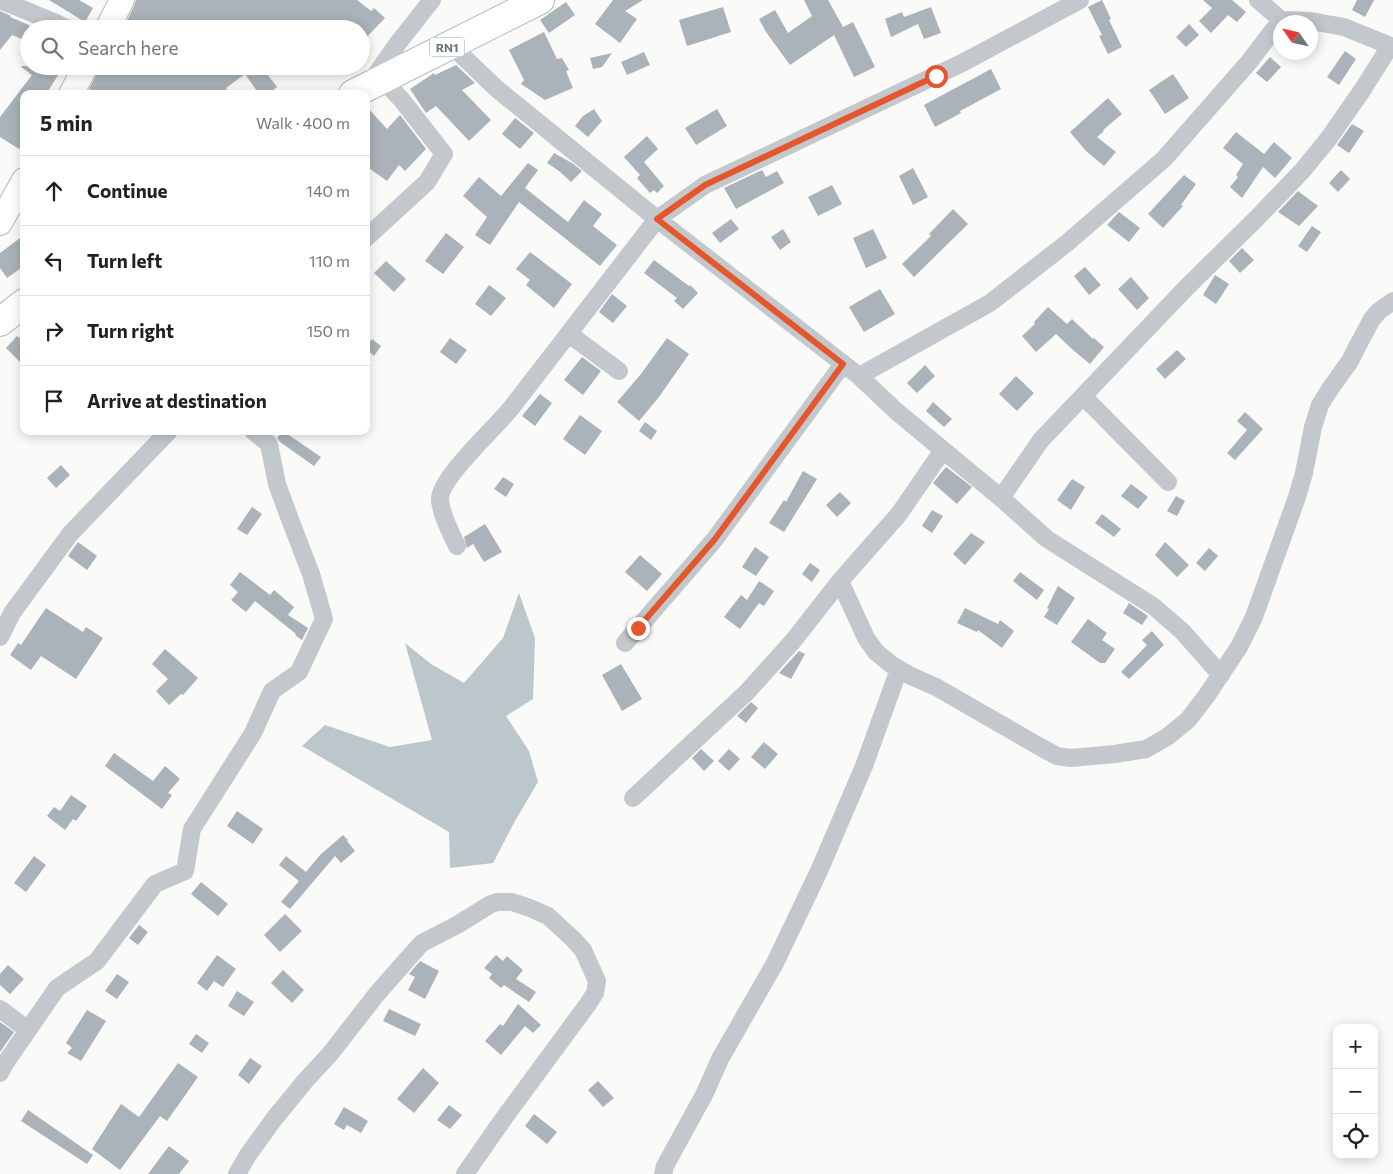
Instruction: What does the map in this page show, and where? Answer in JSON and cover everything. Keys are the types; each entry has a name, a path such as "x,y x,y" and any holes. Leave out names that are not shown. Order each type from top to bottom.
{"highway":[{"name":"RN1","path":"367,87 540,0"},
{"path":"0,322 20,306"}],"street":[{"path":"0,0 49,20"},
{"path":"112,20 122,0"},
{"path":"370,234 427,182 444,154 401,99 367,87 398,43 432,0"},
{"path":"457,546 442,510 440,498 442,490 463,460 512,407 657,219 705,185 964,62 1080,0"},
{"path":"1258,0 1275,15"},
{"path":"1001,498 1041,440 1302,170 1329,138 1391,46 1344,27 1318,22"},
{"path":"859,376 990,303 1067,243 1164,159 1249,62 1273,30"},
{"path":"451,45 497,89 657,219 859,376 896,411 1001,498 1048,540 1153,606 1182,631 1220,675"},
{"path":"73,90 81,75"},
{"path":"0,223 20,187"},
{"path":"840,581 866,638 876,652 892,665 936,687 1057,756 1071,758 1146,749 1167,738 1188,720 1239,647 1254,617 1272,570 1304,474 1313,427 1320,405 1350,361 1372,319 1379,311 1393,301"},
{"path":"569,334 619,371"},
{"path":"625,643 715,539 843,364"},
{"path":"1083,396 1168,482"},
{"path":"0,636 12,613 70,534 165,435"},
{"path":"0,1072 57,988 97,961 154,884 185,871 192,829 253,733 272,691 299,672 324,619 310,574 277,484 269,444 258,435"},
{"path":"633,798 747,692 793,641 840,581 899,514 943,450"},
{"path":"663,1174 705,1093 720,1059 775,962 820,871 864,766 899,669"},
{"path":"237,1174 248,1155 304,1081 330,1054 376,995 422,943 457,925 491,904 512,902 548,916 561,927 583,950 597,982 588,1004 465,1174"},
{"path":"0,1009 28,1030"}],"shaded area":[{"path":"519,593 535,638 533,699 506,716 529,751 538,782 493,863 450,868 449,832 302,746 325,725 390,747 432,740 405,643 431,664 464,683 503,638"}],"building":[{"path":"49,0 79,0 93,8 86,20 82,20"},
{"path":"136,0 357,0 371,11 374,8 385,18 370,34 370,20 127,20"},
{"path":"613,0 643,0 625,11 637,19 620,43 595,24"},
{"path":"804,0 828,0 843,27 853,22 875,67 854,77 834,35 790,65 759,19 775,10 788,33 812,16"},
{"path":"1102,0 1122,47 1108,54 1099,36 1102,35 1088,7"},
{"path":"1203,0 1232,0 1246,12 1237,22 1228,15 1211,33 1199,21 1212,8"},
{"path":"1357,0 1374,0 1365,17 1352,10"},
{"path":"566,2 575,15 549,33 540,20"},
{"path":"723,7 731,32 687,46 679,20"},
{"path":"931,7 941,33 924,39 918,24 891,37 885,19 902,12 904,17"},
{"path":"0,11 20,21 20,38 12,35 0,50"},
{"path":"1189,24 1199,35 1186,47 1176,37"},
{"path":"544,32 557,59 562,58 569,70 566,71 573,88 545,100 521,84 524,80 509,50"},
{"path":"1345,51 1356,59 1339,85 1327,77"},
{"path":"644,52 650,65 627,75 621,62"},
{"path":"612,53 602,67 593,69 590,58"},
{"path":"1270,57 1281,67 1267,82 1256,73"},
{"path":"456,65 475,83 462,90 491,120 469,141 436,106 426,113 410,89 434,73 435,75"},
{"path":"991,69 1001,89 935,127 924,105"},
{"path":"1173,74 1189,98 1165,114 1149,90"},
{"path":"32,75 58,75 49,90 21,90"},
{"path":"96,75 244,75 226,88 227,90 89,89"},
{"path":"246,75 268,75 277,87 273,90 256,90"},
{"path":"20,91 19,149 0,137 0,117"},
{"path":"1108,98 1122,114 1097,137 1116,152 1104,166 1086,151 1070,132"},
{"path":"594,109 602,121 588,137 575,126 583,116"},
{"path":"717,109 727,126 696,145 685,128"},
{"path":"370,110 387,129 400,115 426,149 405,171 399,165 387,181 370,169"},
{"path":"515,118 534,133 520,149 502,134"},
{"path":"1352,124 1364,131 1349,153 1337,145"},
{"path":"1236,132 1264,154 1274,142 1292,158 1275,178 1263,167 1242,198 1230,187 1238,177 1236,175 1243,164 1223,148"},
{"path":"647,136 658,149 644,162 664,186 657,193 654,190 650,193 637,178 640,175 624,157"},
{"path":"554,153 582,171 571,182 547,163"},
{"path":"528,163 538,170 525,188 568,222 584,200 602,214 593,226 617,245 600,266 519,202 490,245 475,235 487,217 463,196 479,177 501,196"},
{"path":"913,168 928,197 913,205 899,176"},
{"path":"762,170 766,177 777,171 784,183 736,209 724,188"},
{"path":"1341,170 1350,179 1338,192 1329,183"},
{"path":"1184,175 1196,184 1181,205 1183,206 1163,228 1148,214"},
{"path":"832,185 842,204 818,216 808,197"},
{"path":"1298,191 1318,206 1299,226 1278,212"},
{"path":"953,209 968,224 914,277 902,264 931,236 929,234"},
{"path":"1119,212 1140,228 1129,242 1107,225"},
{"path":"731,219 739,229 720,243 712,233"},
{"path":"1312,226 1321,232 1307,252 1298,246"},
{"path":"783,229 791,242 780,250 771,237"},
{"path":"873,229 887,258 866,268 853,238"},
{"path":"446,233 464,247 443,274 425,261"},
{"path":"20,238 20,269 7,278 0,268 0,253"},
{"path":"1242,248 1254,260 1240,273 1229,261"},
{"path":"530,252 572,284 554,308 526,285 530,280 516,269"},
{"path":"654,260 690,285 698,293 683,309 674,301 677,298 644,273"},
{"path":"386,261 406,279 394,292 374,273"},
{"path":"1085,267 1101,285 1089,295 1074,276"},
{"path":"1215,275 1229,284 1216,304 1203,295"},
{"path":"1131,277 1149,298 1137,310 1118,289"},
{"path":"489,285 506,298 491,316 475,304"},
{"path":"880,289 895,314 864,332 849,307"},
{"path":"612,294 627,306 613,323 599,312"},
{"path":"1048,307 1067,324 1072,319 1104,347 1090,364 1056,334 1036,352 1022,336 1035,324 1034,322"},
{"path":"17,336 20,339 20,362 6,348"},
{"path":"450,338 467,350 456,364 440,352"},
{"path":"667,338 689,354 659,397 639,421 617,402 641,374"},
{"path":"372,339 381,346 374,356 370,352 370,341"},
{"path":"1177,350 1186,359 1165,379 1156,369"},
{"path":"582,357 601,371 583,395 564,380"},
{"path":"925,365 935,376 917,393 907,383"},
{"path":"1016,376 1034,393 1017,411 999,394"},
{"path":"540,394 552,403 535,426 522,416"},
{"path":"933,402 952,419 944,427 926,411"},
{"path":"1245,412 1263,429 1235,460 1227,453 1247,430 1237,421"},
{"path":"580,415 602,431 585,455 563,439"},
{"path":"645,422 657,431 651,440 639,431"},
{"path":"280,435 289,435 321,457 314,466 277,438"},
{"path":"61,465 70,475 56,488 47,478"},
{"path":"946,467 972,487 957,504 933,483"},
{"path":"803,471 817,479 784,532 769,523 784,500 786,502"},
{"path":"503,477 514,484 506,497 494,489"},
{"path":"1072,479 1085,487 1071,510 1057,500"},
{"path":"1131,484 1148,497 1138,509 1121,496"},
{"path":"840,492 851,503 837,517 826,505"},
{"path":"1176,496 1185,501 1177,516 1167,511"},
{"path":"252,507 262,514 247,535 237,529"},
{"path":"932,510 943,516 932,533 922,526"},
{"path":"1102,514 1121,529 1114,537 1095,523"},
{"path":"485,524 502,552 484,562 473,544 467,548 464,537"},
{"path":"971,533 985,542 965,565 953,554"},
{"path":"78,542 97,556 87,570 68,556"},
{"path":"1165,542 1189,565 1177,577 1155,555"},
{"path":"755,547 769,557 756,576 742,567"},
{"path":"1209,548 1218,556 1205,571 1196,563"},
{"path":"640,555 662,574 647,591 625,572"},
{"path":"810,563 820,570 812,582 802,574"},
{"path":"240,572 270,595 274,590 294,607 288,615 308,628 302,640 255,601 246,612 231,600 238,592 230,585"},
{"path":"1020,572 1044,590 1037,600 1013,581"},
{"path":"759,581 774,591 764,606 759,603 740,629 724,617 741,595 747,600"},
{"path":"1058,586 1075,598 1057,625 1044,617"},
{"path":"1129,603 1148,616 1142,625 1123,613"},
{"path":"46,608 83,632 86,627 103,638 76,679 41,656 31,670 10,655 18,643 21,645"},
{"path":"965,608 998,624 1000,620 1014,631 1002,648 978,630 977,632 957,623"},
{"path":"1088,619 1107,633 1102,640 1115,649 1105,663 1100,663 1071,642"},
{"path":"1152,631 1164,645 1129,679 1121,672 1147,645 1142,640"},
{"path":"165,649 198,678 183,695 181,694 169,705 156,691 168,679 152,664"},
{"path":"799,651 805,654 791,679 779,673"},
{"path":"621,664 642,699 622,711 602,675"},
{"path":"751,702 758,708 746,723 737,716"},
{"path":"764,742 778,754 765,769 751,757"},
{"path":"701,749 714,761 704,771 692,758"},
{"path":"729,749 740,759 729,771 718,761"},
{"path":"114,753 153,781 165,766 180,779 168,793 172,795 162,809 105,766"},
{"path":"71,795 87,806 76,821 73,819 65,830 47,816 54,807 60,811"},
{"path":"237,811 263,829 253,844 227,826"},
{"path":"343,835 355,851 341,863 335,856 290,909 281,902 299,881 279,865 286,856 306,872 320,855"},
{"path":"34,856 46,865 26,892 14,883"},
{"path":"201,882 228,904 218,916 191,894"},
{"path":"285,914 302,931 280,952 264,935"},
{"path":"139,925 148,932 138,945 129,938"},
{"path":"217,955 236,969 223,987 214,981 207,991 197,983"},
{"path":"496,955 503,961 507,956 523,970 516,979 536,992 529,1002 504,985 501,988 489,978 492,974 484,968"},
{"path":"420,961 439,971 425,999 408,990 415,977 409,974"},
{"path":"8,965 24,979 10,994 0,985 0,974"},
{"path":"283,970 304,990 292,1003 271,983"},
{"path":"117,974 129,982 117,999 105,991"},
{"path":"237,991 254,1002 244,1016 228,1006"},
{"path":"518,1004 541,1025 533,1033 525,1026 501,1055 485,1041 500,1024 503,1026"},
{"path":"389,1009 421,1024 415,1036 383,1021"},
{"path":"87,1010 106,1021 81,1061 67,1053 72,1048 66,1043"},
{"path":"0,1022 14,1032 0,1052"},
{"path":"196,1034 209,1043 202,1053 189,1044"},
{"path":"250,1058 262,1066 249,1084 238,1075"},
{"path":"178,1063 198,1077 167,1121 160,1116 120,1170 92,1149 121,1104 139,1117"},
{"path":"423,1068 439,1083 414,1113 397,1099"},
{"path":"598,1081 614,1098 603,1107 588,1090"},
{"path":"449,1105 462,1115 450,1129 437,1120"},
{"path":"344,1107 368,1121 361,1133 347,1125 344,1130 334,1124"},
{"path":"28,1110 93,1155 87,1164 21,1121"},
{"path":"534,1114 557,1132 547,1144 525,1126"},
{"path":"169,1146 189,1161 179,1174 148,1174"}],"route":[{"path":"638,628 715,539 843,364 657,219 705,185 936,76"}]}
